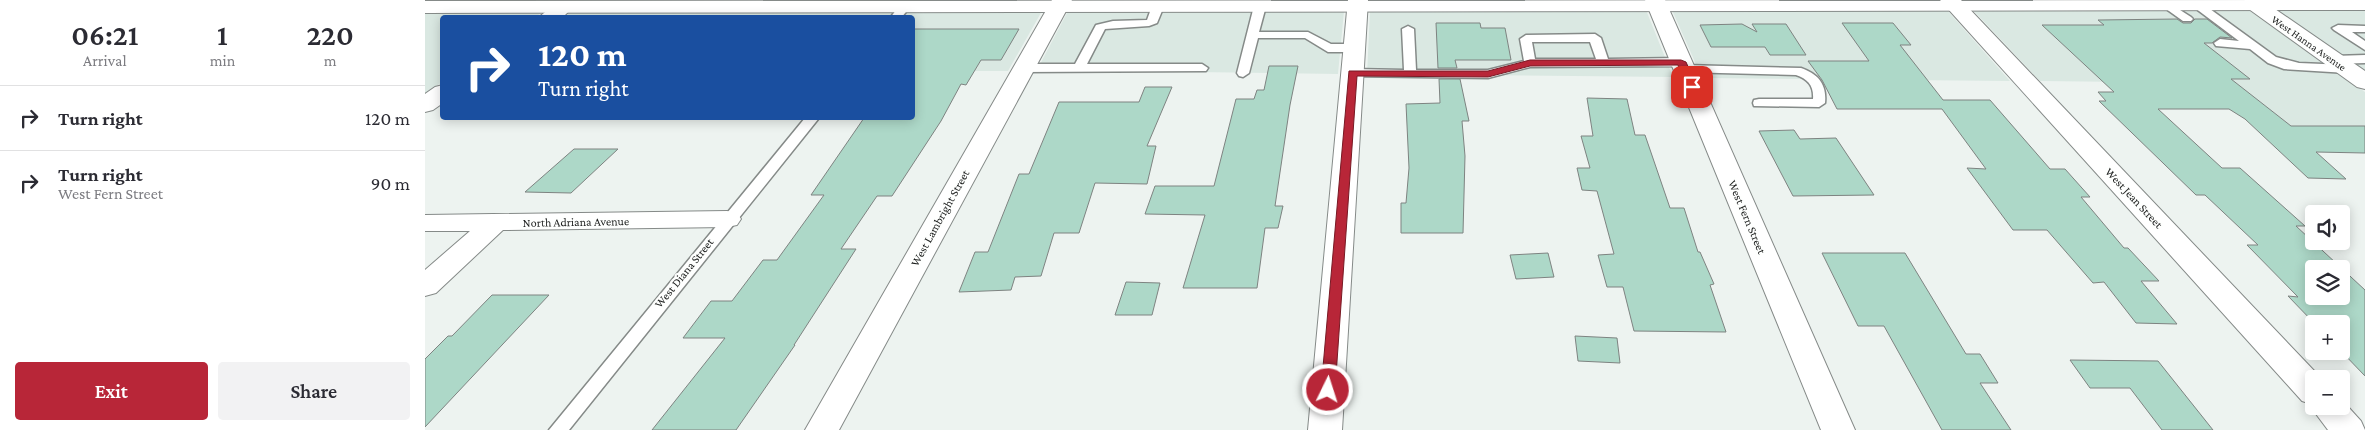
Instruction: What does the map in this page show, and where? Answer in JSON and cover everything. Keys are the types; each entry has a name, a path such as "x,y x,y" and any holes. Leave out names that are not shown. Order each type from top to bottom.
{"street":[{"name":"West Fern Street","path":"1656,2 1838,430"},
{"path":"425,7 528,3 555,12 717,4 903,8 1060,3 1158,6 1260,6 1358,3 1952,2 2166,4 2191,11 2253,4 2304,2 2364,4"},
{"name":"West Jean Street","path":"1952,2 2305,382"},
{"name":"West Lambright Street","path":"822,430 1060,3"},
{"path":"1325,430 1358,3"},
{"name":"West Hanna Avenue","path":"2253,4 2349,63 2365,82"},
{"path":"425,105 440,94"},
{"name":"North Adriana Avenue","path":"425,223 494,224 727,219"},
{"path":"425,286 494,224"},
{"path":"2335,415 2349,430"}],"lane":[{"path":"1079,68 1100,27 1113,24 1149,23 1153,21 1158,6"},
{"path":"1243,73 1260,6"},
{"path":"2191,11 2253,46 2272,60 2284,65 2349,63"},
{"path":"2365,29 2338,28 2365,46"},
{"path":"1407,29 1410,74"},
{"path":"1252,35 1307,35 1353,61 1410,74 1488,74 1530,63 1603,62 1797,72 1811,76 1820,91 1819,103 1759,103"},
{"path":"1530,63 1526,39 1595,38 1603,62"},
{"path":"2221,44 2253,46"},
{"path":"1024,68 1201,68"},
{"name":"West Diana Street","path":"558,430 727,219 810,120"}],"shaded area":[{"path":"2365,8 2365,72 2273,9"},
{"path":"1946,9 2010,81 1702,78 1672,10"},
{"path":"1972,9 2247,9 2365,92 2365,128 2267,129 2216,83 2040,81"},
{"path":"1646,10 1673,77 1367,74 1370,11"},
{"path":"1042,11 1008,71 915,71 915,15 565,15 569,12"},
{"path":"1068,11 1344,11 1338,74 1037,70"},
{"path":"425,12 543,12 538,15 440,15 440,83 425,94"}],"building":[{"path":"2177,19 2183,23 2191,23 2195,19 2207,19 2232,38 2220,37 2212,43 2204,43 2250,79 2231,79 2291,126 2365,126 2365,153 2316,152 2346,179 2308,178 2245,119 2229,109 2158,109 2222,168 2240,168 2305,226 2296,226 2305,234 2305,250 2322,250 2333,260 2305,260 2305,305 2350,305 2350,276 2365,290 2365,376 2350,360 2350,315 2306,315 2288,296 2298,297 2247,245 2258,245 2205,195 2196,195 2099,101 2106,101 2098,92 2114,92 2042,25 2104,25 2098,20"},
{"path":"1436,23 1480,23 1481,28 1505,28 1511,60 1455,60 1457,68 1438,68"},
{"path":"1842,23 1893,23 1911,45 1900,45 1943,100 1990,100 2050,169 2065,169 2090,197 2081,197 2124,248 2128,248 2159,281 2141,281 2177,324 2136,323 2104,282 2093,283 2047,230 2013,230 1967,168 1986,169 1942,109 1837,109 1822,80 1808,61 1869,61"},
{"path":"1742,24 1757,32 1752,24 1786,24 1806,55 1770,55 1765,47 1711,47 1700,25"},
{"path":"915,29 1019,29 1001,60 981,60 966,85 961,84 941,121 892,196 877,196 841,249 856,249 795,345 736,430 652,430 725,338 683,338 711,301 732,301 763,260 777,260 824,195 811,195 863,120 915,120"},
{"path":"1269,66 1298,66 1290,105 1275,206 1283,206 1278,228 1265,228 1257,288 1183,288 1205,215 1145,214 1155,186 1214,186 1236,99 1254,99 1257,90 1264,90"},
{"path":"1439,79 1460,79 1469,121 1462,121 1465,156 1463,233 1401,233 1401,203 1406,203 1409,168 1406,104 1440,103"},
{"path":"1145,87 1172,87 1147,146 1156,146 1147,184 1095,183 1079,233 1054,233 1041,276 1015,277 1011,290 959,292 975,252 988,252 1019,174 1029,174 1059,102 1139,102"},
{"path":"1587,98 1627,99 1635,135 1645,135 1670,208 1684,208 1698,252 1700,252 1714,284 1710,285 1726,332 1634,331 1623,287 1607,287 1598,255 1614,254 1597,191 1582,190 1577,168 1590,168 1581,136 1593,136"},
{"path":"1794,130 1800,139 1836,138 1874,195 1793,196 1759,131"},
{"path":"574,149 618,149 571,193 525,192"},
{"path":"1548,253 1554,277 1516,279 1510,255"},
{"path":"1822,253 1905,253 1966,354 1980,354 1998,383 1980,383 2011,430 1942,430 1884,326 1858,326"},
{"path":"1126,282 1160,283 1152,315 1115,315"},
{"path":"492,295 549,295 425,427 425,359 448,336 452,336"},
{"path":"1575,336 1617,338 1620,363 1578,361"},
{"path":"2070,360 2158,361 2213,430 2162,430 2130,388 2090,388"}],"route":[{"path":"1328,390 1352,73 1488,74 1506,71 1530,63 1681,62 1692,87"}]}
